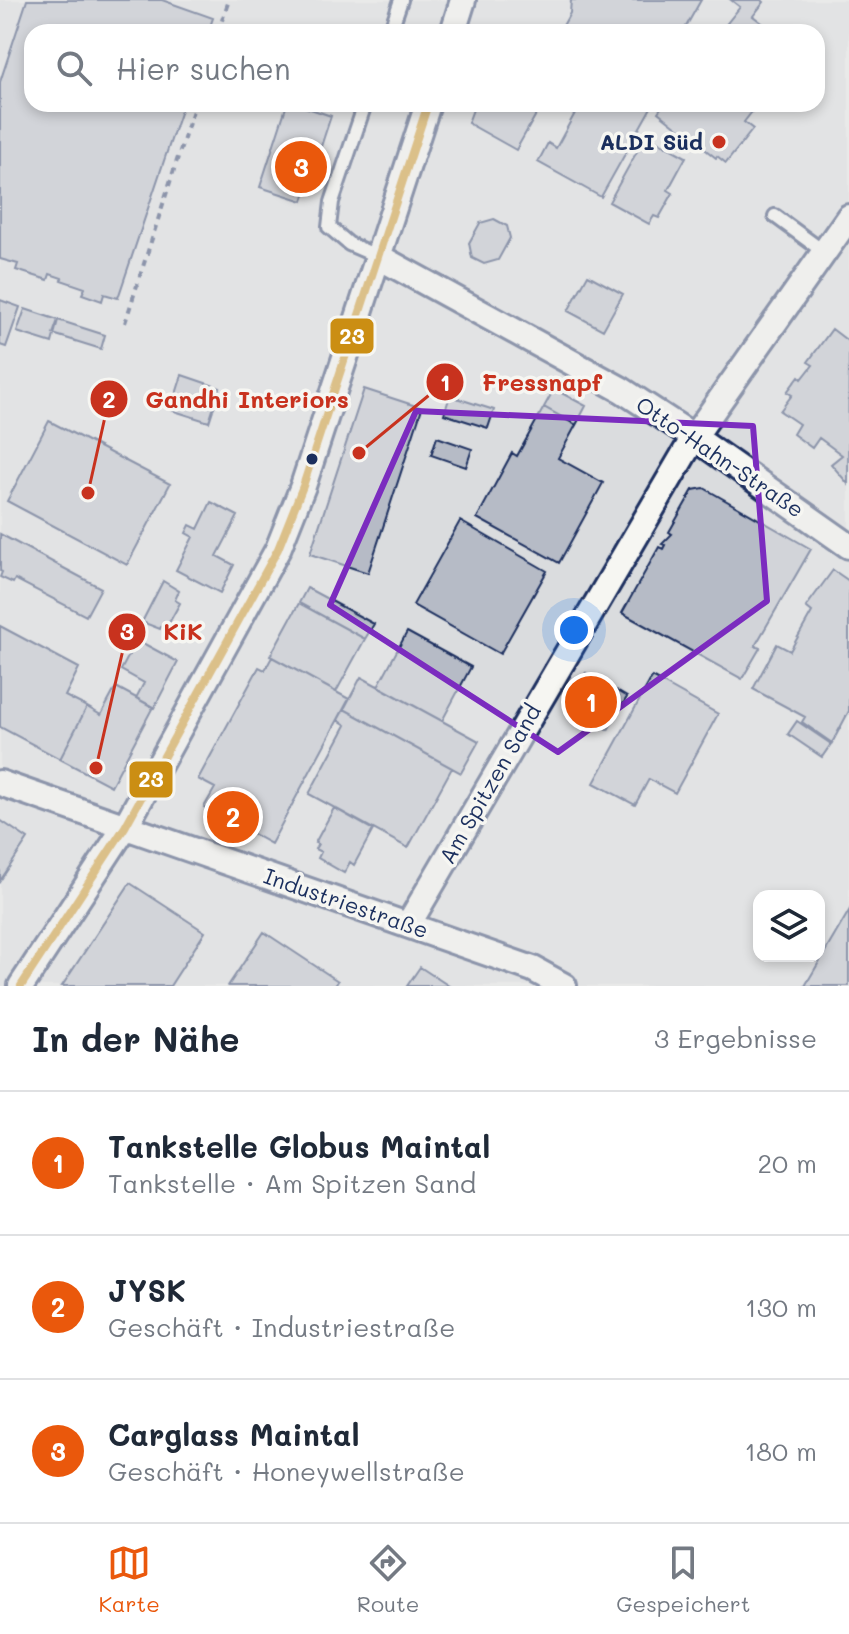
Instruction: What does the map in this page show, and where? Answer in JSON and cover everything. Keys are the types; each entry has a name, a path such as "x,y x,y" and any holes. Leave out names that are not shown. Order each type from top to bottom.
{"street":[{"path":"456,24 463,0"},
{"path":"21,986 125,827 278,549 303,486 425,112"},
{"name":"Am Spitzen Sand","path":"408,925 694,437 849,217"},
{"name":"Otto-Hahn-Straße","path":"379,257 622,390 849,546"},
{"name":"Industriestraße","path":"0,783 533,969 564,986"}],"lane":[{"path":"393,24 401,0"},
{"path":"362,112 332,202 329,227 349,244 379,257"},
{"path":"775,216 824,252"}],"path":[{"path":"221,24 229,0"},
{"path":"125,323 192,112"}],"highlighted area":[{"path":"416,411 753,426 767,601 558,752 330,605"}],"shaded area":[{"path":"0,0 849,0 849,986 0,986"}],"building":[{"path":"27,0 162,0 213,18 211,24 24,24 24,112 180,112 118,298 104,294 102,301 82,294 85,288 62,278 50,274 48,280 16,270 18,264 0,259 0,82"},
{"path":"571,0 701,0 688,24 564,24 570,13"},
{"path":"731,0 762,0 764,2 753,16 764,24 726,24 740,7"},
{"path":"284,112 319,112 331,116 303,201 260,187"},
{"path":"472,112 537,112 516,150 468,123"},
{"path":"576,112 649,112 601,197 538,162 548,143 556,148"},
{"name":"ALDI Süd","path":"658,112 752,112 744,122 753,129 726,163"},
{"path":"646,135 686,157 668,190 673,193 659,218 654,216 649,224 609,202"},
{"path":"494,219 507,226 510,238 498,260 484,264 472,258 469,243 480,223"},
{"path":"588,275 623,294 603,330 568,311"},
{"path":"0,300 20,307 6,347 0,345"},
{"path":"25,309 58,320 52,343 17,332"},
{"path":"58,320 105,335 101,349 53,334"},
{"path":"832,329 849,342 848,484 831,464 842,455 819,438 812,448 793,434 799,424 780,411 792,395 787,392 799,376 802,379 813,365 808,362"},
{"path":"182,375 220,388 209,422 171,410"},
{"path":"364,389 422,408 368,573 310,554"},
{"path":"554,389 586,406 576,425 544,407"},
{"path":"450,396 494,410 488,428 444,414"},
{"path":"544,407 576,425 558,458 603,483 559,563 477,518 512,453 517,456"},
{"path":"49,421 170,484 127,565 7,501"},
{"path":"437,437 472,449 466,467 431,455"},
{"path":"704,488 811,549 755,646 760,648 742,679 622,613 659,547 663,549 665,545 662,544 672,534 669,532 693,490"},
{"path":"211,502 238,516 217,556 234,565 220,593 176,570 193,537 186,533 190,525 198,529"},
{"path":"460,521 547,571 500,654 413,605"},
{"path":"0,534 101,588 86,616 15,579 13,583 0,577"},
{"path":"833,570 849,581 849,711 832,743 802,722 805,717 753,689 777,644 790,651 812,612 806,607"},
{"path":"163,581 179,591 175,600 180,603 169,623 164,621 160,629 142,622"},
{"path":"307,588 374,624 365,639 299,603"},
{"path":"299,603 365,639 336,692 270,656"},
{"path":"0,626 79,668 65,696 87,707 60,759 0,727"},
{"path":"407,632 471,667 442,721 378,686"},
{"path":"137,640 178,662 154,708 136,698 144,683 121,670"},
{"path":"272,657 349,699 271,844 204,807 215,788 198,779 259,667 265,670"},
{"path":"586,673 627,697 608,730 567,706"},
{"path":"361,677 479,741 461,773 344,709"},
{"path":"652,677 718,714 675,793 649,779 635,805 594,783"},
{"path":"116,687 153,707 111,786 60,759 87,707 101,715"},
{"path":"344,709 452,768 408,848 309,794 346,725 338,720"},
{"path":"797,721 831,744 822,757 788,734"},
{"path":"334,808 373,830 354,865 350,862 344,873 318,858 321,852 315,849 318,844 315,843"},
{"path":"0,820 28,839 0,881"},
{"path":"130,883 205,932 170,986 62,986"},
{"path":"849,911 849,986 805,986 819,962 825,962 825,952"},
{"path":"264,932 338,981 335,986 228,986"},
{"path":"420,967 449,986 407,986"}],"transit line":[{"name":"23","path":"21,986 125,827 278,549 303,486 425,112"}],"place":[{"name":"ALDI Süd","path":"719,142"},
{"name":"Carglass Maintal","path":"301,167"},
{"name":"Fressnapf","path":"359,453"},
{"name":"Gandhi Interiors","path":"88,493"},
{"name":"Tankstelle Globus Maintal","path":"591,702"},
{"name":"KiK","path":"96,768"},
{"name":"JYSK","path":"233,817"}]}
